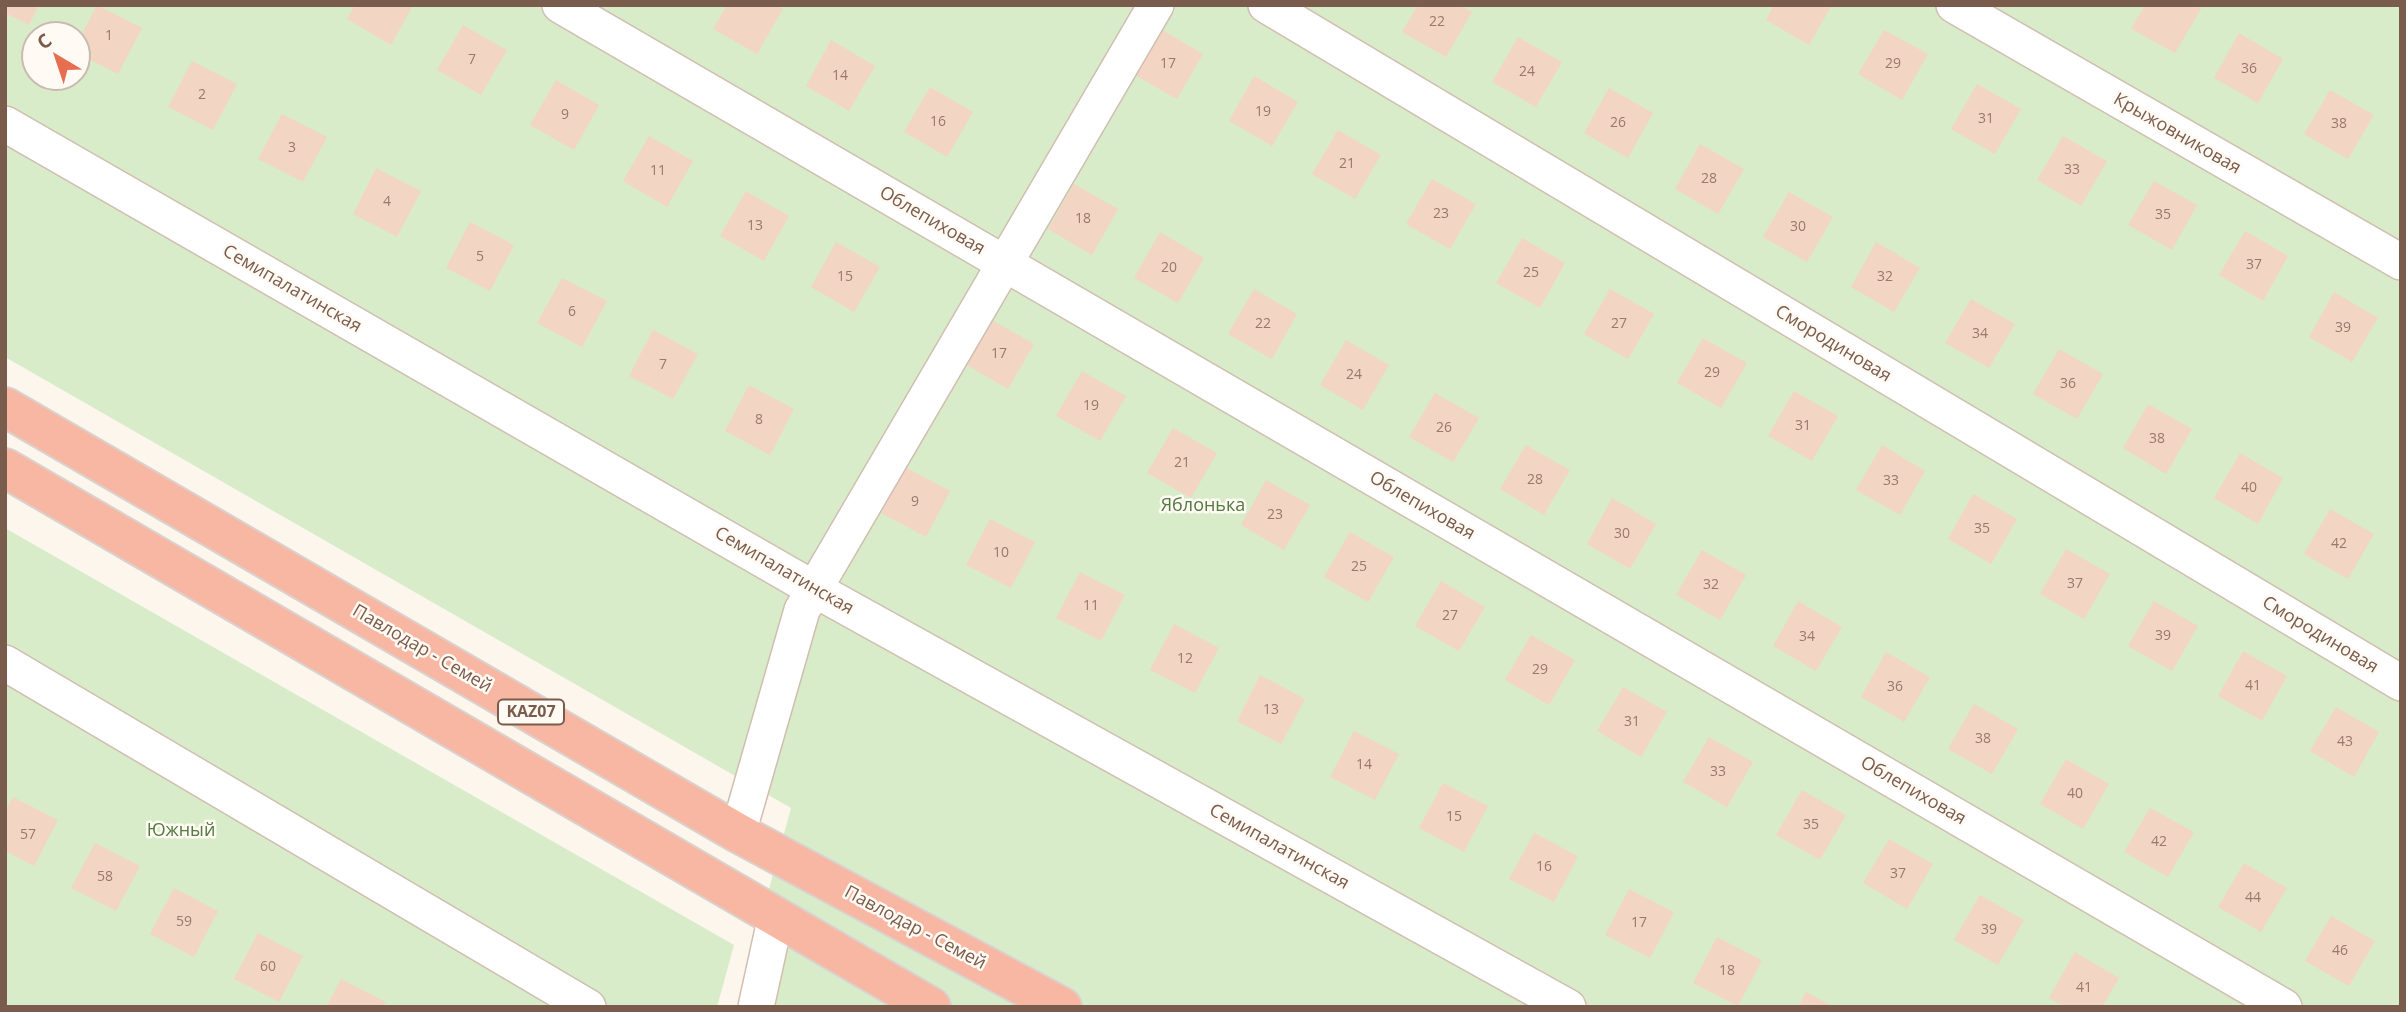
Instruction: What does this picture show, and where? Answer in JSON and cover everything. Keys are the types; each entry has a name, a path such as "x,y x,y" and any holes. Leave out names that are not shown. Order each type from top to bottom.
{"highway":[{"name":"Павлодар - Семей","path":"5,407 738,833 1062,1007"},
{"name":"KAZ07","path":"5,468 931,1007"}],"street":[{"name":"Облепиховая","path":"560,5 2284,1007"},
{"path":"738,833 802,610 1156,5"},
{"name":"Смородиновая","path":"1266,5 2401,683"},
{"name":"Крыжовниковая","path":"1954,5 2401,262"},
{"name":"Семипалатинская","path":"5,124 814,589 1568,1007"},
{"path":"5,663 588,1007"},
{"path":"755,1007 776,916"}],"green space":[{"name":"Яблонька","path":"5,5 2401,5 2401,1007 737,1007 791,808 5,357"},
{"name":"Южный","path":"5,528 734,945 717,1007 5,1007"}],"building":[{"path":"5,5 39,5 31,21 21,21 5,13"},
{"path":"97,5 142,28 118,74 91,60 91,21 89,21"},
{"path":"355,5 413,5 391,45 347,19"},
{"path":"727,5 775,5 783,9 757,54 713,29"},
{"path":"1418,5 1460,5 1472,12 1446,57 1402,32"},
{"path":"1774,5 1832,5 1809,45 1766,20"},
{"path":"2145,5 2195,5 2201,9 2175,53 2131,29"},
{"path":"463,25 507,50 481,95 437,70"},
{"path":"1159,28 1203,54 1177,99 1133,74"},
{"path":"1884,30 1928,54 1902,100 1858,74"},
{"path":"2239,33 2283,59 2258,103 2214,78"},
{"path":"1518,37 1562,62 1536,107 1492,82"},
{"path":"831,40 875,66 849,111 806,86"},
{"path":"192,61 237,84 213,130 168,107"},
{"path":"1254,76 1298,102 1272,146 1229,121"},
{"path":"556,80 599,105 574,150 530,125"},
{"path":"1977,84 2021,109 1995,154 1951,129"},
{"path":"930,87 973,112 947,157 904,132"},
{"path":"1609,88 1653,113 1628,158 1584,133"},
{"path":"2330,90 2374,115 2348,159 2304,134"},
{"path":"282,114 327,137 303,182 258,159"},
{"path":"1338,130 1381,155 1355,199 1312,174"},
{"path":"649,136 693,161 667,207 623,181"},
{"path":"2063,136 2107,161 2081,206 2037,180"},
{"path":"1700,144 1744,169 1718,214 1675,189"},
{"path":"376,168 421,191 397,237 353,214"},
{"path":"1432,179 1476,204 1450,249 1406,224"},
{"path":"2154,181 2197,205 2172,250 2128,225"},
{"path":"1074,184 1118,209 1092,255 1048,229"},
{"path":"746,191 789,216 764,261 720,236"},
{"path":"1789,192 1833,217 1807,262 1763,237"},
{"path":"470,222 514,245 490,291 446,268"},
{"path":"2245,231 2288,256 2263,301 2219,275"},
{"path":"1160,232 1204,258 1178,303 1134,278"},
{"path":"1522,238 1565,263 1540,308 1496,283"},
{"path":"836,242 880,267 854,312 811,287"},
{"path":"1876,242 1920,268 1894,312 1851,287"},
{"path":"562,278 607,301 582,347 537,323"},
{"path":"1254,289 1297,314 1272,359 1228,334"},
{"path":"1610,289 1654,314 1628,359 1584,334"},
{"path":"2334,292 2378,318 2352,362 2309,337"},
{"path":"1971,299 2015,324 1989,368 1945,343"},
{"path":"990,319 1034,344 1008,389 965,364"},
{"path":"653,330 698,354 673,399 629,376"},
{"path":"1703,338 1747,363 1721,408 1677,383"},
{"path":"1346,340 1389,365 1363,410 1320,385"},
{"path":"2059,349 2103,374 2077,419 2033,394"},
{"path":"1082,371 1126,396 1100,441 1056,416"},
{"path":"749,385 794,409 770,455 725,431"},
{"path":"1794,391 1838,416 1812,461 1768,436"},
{"path":"1435,393 1479,418 1453,462 1409,437"},
{"path":"2148,404 2192,429 2166,474 2123,448"},
{"path":"1173,428 1217,453 1191,498 1147,473"},
{"path":"1526,445 1570,470 1544,515 1500,489"},
{"path":"1882,445 1925,471 1900,515 1856,490"},
{"path":"2240,453 2283,478 2258,524 2214,498"},
{"path":"905,467 950,491 926,537 881,513"},
{"path":"1266,480 1310,505 1284,550 1241,525"},
{"path":"1973,494 2017,519 1991,564 1948,539"},
{"path":"1612,498 1656,524 1630,569 1587,544"},
{"path":"2330,509 2374,534 2348,579 2304,554"},
{"path":"990,519 1035,542 1011,588 966,565"},
{"path":"1350,532 1394,557 1368,602 1324,577"},
{"path":"2066,549 2110,574 2084,619 2040,594"},
{"path":"1702,550 1746,575 1720,620 1676,595"},
{"path":"1080,572 1125,595 1101,641 1056,618"},
{"path":"1441,581 1485,607 1459,651 1415,626"},
{"path":"1798,601 1842,627 1816,671 1773,646"},
{"path":"2154,601 2198,626 2172,671 2128,646"},
{"path":"1174,624 1219,648 1195,693 1150,670"},
{"path":"1531,635 1575,660 1549,705 1505,680"},
{"path":"2243,651 2287,676 2262,721 2218,696"},
{"path":"1886,652 1930,677 1904,722 1861,697"},
{"path":"1260,675 1305,699 1281,744 1237,721"},
{"path":"1623,687 1667,712 1641,757 1597,731"},
{"path":"1974,704 2018,729 1992,774 1948,749"},
{"path":"2336,707 2379,732 2354,777 2310,751"},
{"path":"1354,731 1399,754 1375,800 1330,777"},
{"path":"1709,737 1753,762 1727,807 1683,782"},
{"path":"2066,759 2109,784 2083,829 2040,804"},
{"path":"1443,783 1488,806 1464,852 1419,828"},
{"path":"1802,790 1846,815 1820,860 1776,835"},
{"path":"13,797 58,820 34,866 5,851 5,812"},
{"path":"2150,808 2194,832 2168,877 2124,852"},
{"path":"1534,833 1578,856 1554,902 1509,879"},
{"path":"1889,839 1933,864 1907,909 1863,883"},
{"path":"95,843 140,866 116,911 71,888"},
{"path":"2244,863 2287,888 2261,932 2218,907"},
{"path":"174,888 218,911 194,957 150,934"},
{"path":"1629,889 1674,912 1650,958 1605,935"},
{"path":"1980,895 2024,920 1998,965 1954,940"},
{"path":"2331,916 2375,941 2349,986 2305,961"},
{"path":"258,933 303,956 279,1002 234,979"},
{"path":"1717,937 1762,960 1738,1006 1693,983"},
{"path":"2075,952 2119,978 2102,1007 2065,1007 2049,998"},
{"path":"341,979 386,1002 383,1007 326,1007"},
{"path":"1806,992 1834,1007 1798,1007"}]}
